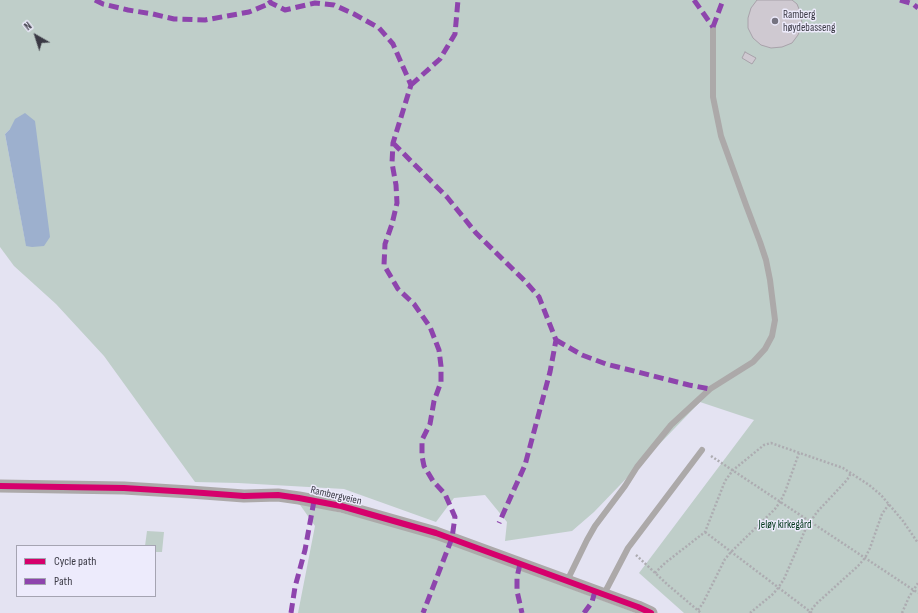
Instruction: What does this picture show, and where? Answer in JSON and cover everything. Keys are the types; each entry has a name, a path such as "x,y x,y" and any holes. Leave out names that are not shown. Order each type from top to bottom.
{"street":[{"name":"Rambergveien","path":"0,486 124,488 244,496 278,495 341,506 436,533 604,594 651,613"}],"lane":[{"path":"567,581 586,540 595,526 625,486 637,467 671,425 710,389 738,370 753,362 765,349 772,336 775,320 766,260 721,136 713,96 713,27"},
{"path":"604,594 628,548 702,450"}],"path":[{"path":"655,573 665,563 705,532 725,481 733,470 764,445 771,443 843,468 851,473 881,495 903,521 918,543"},
{"path":"702,450 918,593"},
{"path":"698,610 731,552 775,509 780,502 799,453"},
{"path":"750,613 778,588 784,579 810,521 847,480 851,473"},
{"path":"705,532 810,612 816,604 865,558 882,514 889,504"},
{"path":"628,548 701,613"},
{"path":"902,613 918,583"}],"green space":[{"name":"Jeløy kirkegård","path":"0,0 918,0 918,613 684,613 639,573 754,420 700,402 594,512 572,531 505,541 507,522 485,495 454,498 436,522 344,489 195,482 104,356 56,304 14,266 0,247","holes":["10,129 26,245 5,134"]},
{"path":"298,502 418,532 636,613 298,613 315,526"},
{"path":"147,531 164,532 162,552 156,552 156,545 145,545"}],"water":[{"path":"25,113 35,121 50,237 44,246 26,246 5,134 10,129 15,119"}],"building":[{"name":"Ramberg høydebasseng","path":"757,0 792,0 797,4 801,14 802,24 798,35 792,43 782,47 771,48 761,45 753,38 748,28 748,18 751,8"},
{"path":"745,52 756,58 752,64 742,58"}],"marked path":[{"path":"95,0 103,4 174,19 205,20 249,12 271,3"},
{"path":"269,0 271,3 285,10 315,3 334,5 379,28 393,44 411,85 393,143 392,163 396,185 397,203 385,244 384,265 398,289 414,304 430,327 439,350 441,382 434,401 430,424 422,440 422,456 424,466 433,481 445,494 455,517 452,538 423,613"},
{"path":"411,85 440,59 455,34 458,0"},
{"path":"694,0 713,27"},
{"path":"713,27 723,0"},
{"path":"900,0 913,4 918,8"},
{"path":"393,143 447,197 476,233 525,281 539,297 556,340 550,372 525,465 499,523"},
{"path":"556,340 582,355 606,364 710,389"},
{"path":"291,613 295,587 305,550 314,501"},
{"path":"520,564 517,577 517,591 522,613"},
{"path":"584,613 592,602 595,591"}],"cycle path":[{"path":"0,486 124,488 244,496 278,495 341,506 436,533 651,613"}],"place":[{"name":"Ramberg høydebasseng","path":"775,21"}]}
